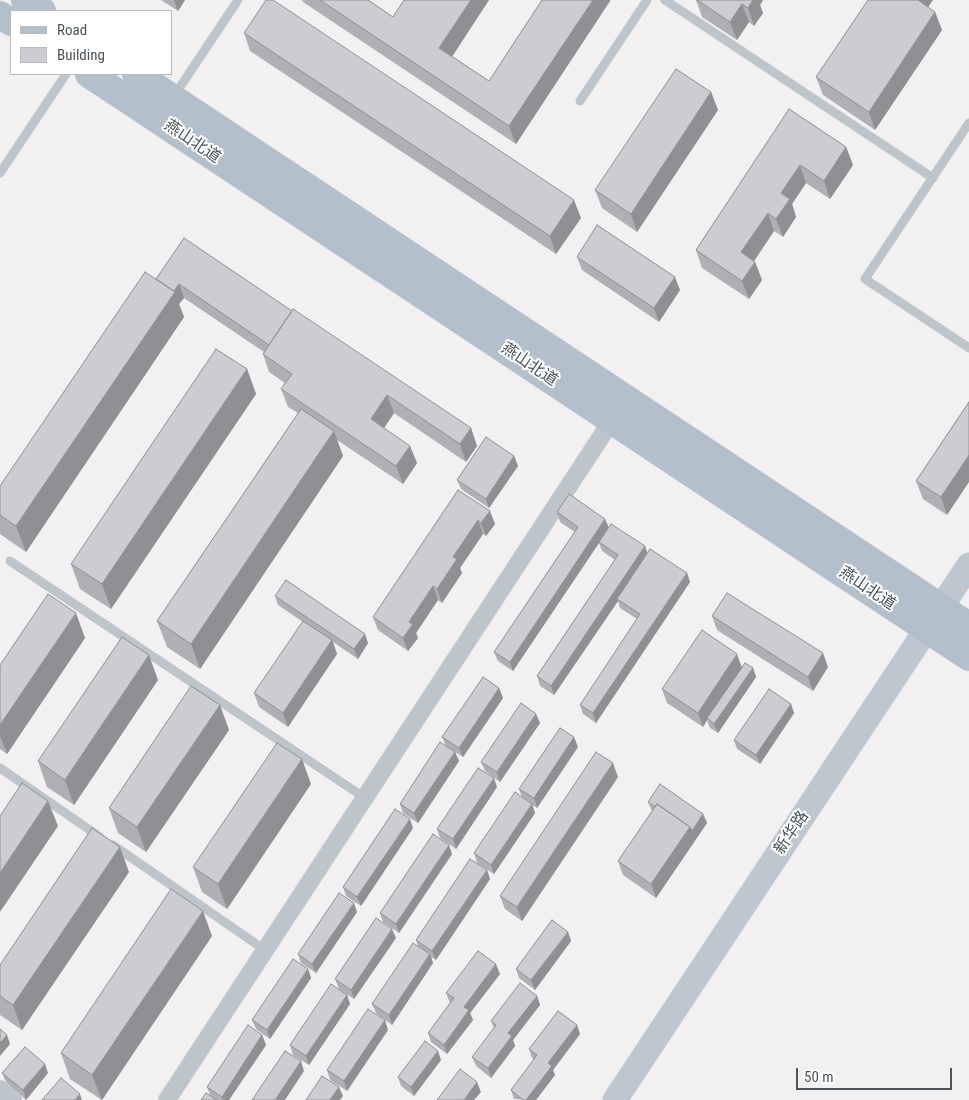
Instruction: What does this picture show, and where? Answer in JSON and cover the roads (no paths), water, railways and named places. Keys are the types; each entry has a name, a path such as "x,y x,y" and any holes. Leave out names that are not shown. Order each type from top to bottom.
{"main road":[{"path":"26,0 41,10"},
{"name":"燕山北道","path":"91,75 612,420 934,618 969,626"},
{"name":"燕山北道","path":"138,75 934,618 969,657"},
{"name":"新华路","path":"615,1100 969,565"}],"street":[{"path":"167,1100 612,420"},
{"path":"0,1089 13,1100"}],"lane":[{"path":"173,98 238,0"},
{"path":"580,101 647,0"},
{"path":"665,0 933,178"},
{"path":"0,173 65,75"},
{"path":"969,123 865,280 969,348"},
{"path":"10,561 365,798"},
{"path":"0,768 265,950"}]}
